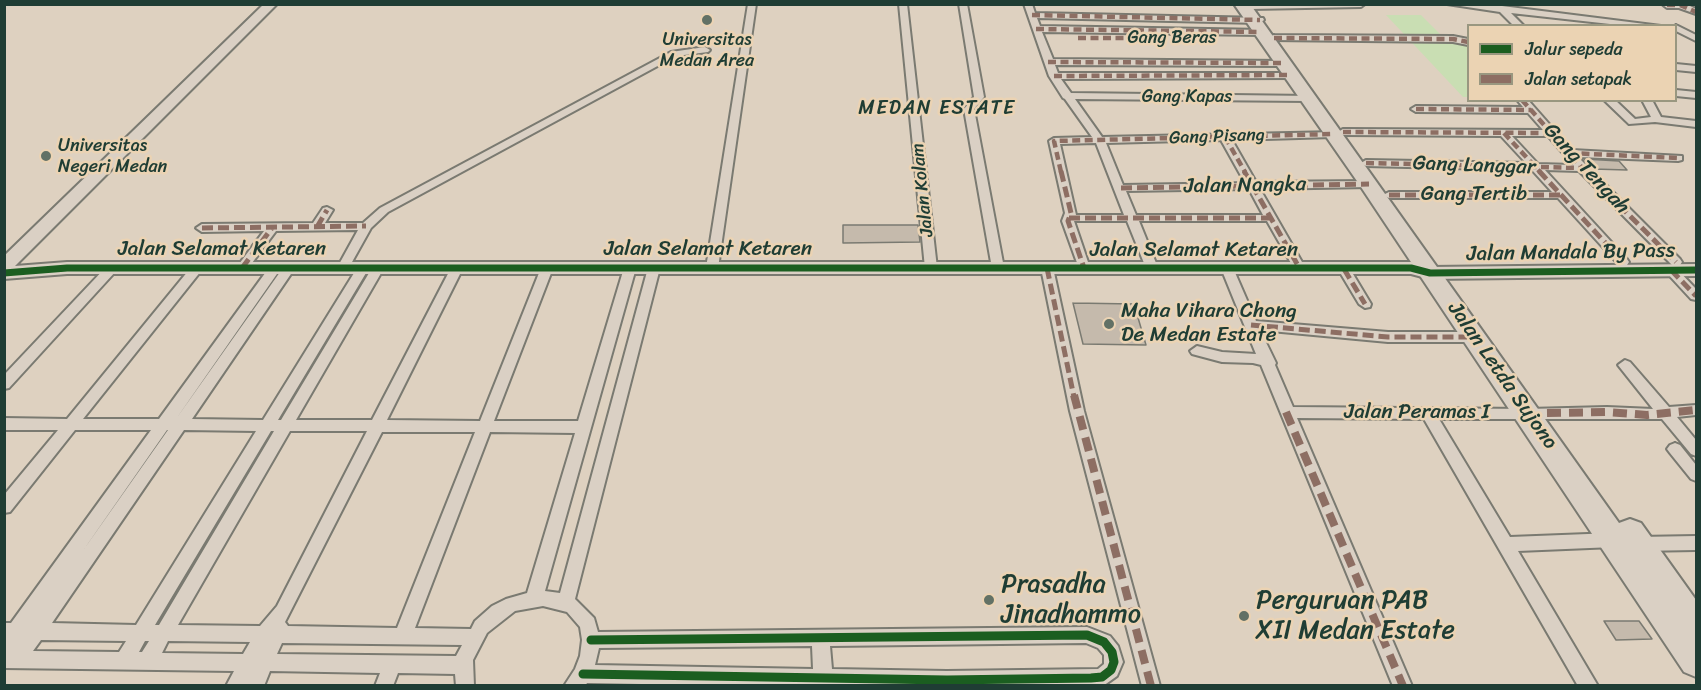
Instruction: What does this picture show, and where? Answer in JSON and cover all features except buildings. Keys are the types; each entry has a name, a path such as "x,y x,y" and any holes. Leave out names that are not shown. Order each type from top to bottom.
{"highway":[{"name":"Jalan Letda Sujono","path":"1256,20 1308,98 1365,163 1389,195 1430,268 1474,337 1538,414"},
{"name":"Jalan Letda Sujono","path":"1256,20 1338,133 1369,184 1538,414 1626,542 1696,661"},
{"name":"Jalan Letda Sujono","path":"1626,542 1696,626"}],"street":[{"path":"238,32 261,4"},
{"path":"5,260 238,32 271,4"},
{"path":"712,268 752,4"},
{"name":"Jalan Kolam","path":"903,4 931,268"},
{"path":"963,4 979,97 969,109 998,268"},
{"path":"1036,29 1256,20 1361,4"},
{"path":"1451,4 1640,24"},
{"path":"1667,5 1679,5 1696,12"},
{"path":"1501,8 1518,24"},
{"path":"1152,268 1100,141 1054,76 1030,10 1256,20 1467,42"},
{"name":"Gang Beras","path":"1078,38 1256,20"},
{"path":"1677,28 1693,36"},
{"path":"343,268 366,226 384,210 674,54 705,50"},
{"path":"1048,62 1171,63 1287,69"},
{"path":"1677,67 1696,69"},
{"path":"1054,76 1287,69"},
{"path":"1677,93 1696,95"},
{"name":"Gang Kapas","path":"1066,96 1308,98"},
{"name":"Gang Tengah","path":"1524,102 1674,266 1696,296"},
{"path":"1611,102 1634,122 1655,119 1696,124"},
{"path":"1648,102 1656,116 1655,119"},
{"path":"1416,109 1531,110"},
{"path":"5,260 21,237 142,126"},
{"name":"Gang Pisang","path":"1068,218 1071,213 1053,142 1338,133 1551,133"},
{"path":"1504,133 1623,262"},
{"path":"1225,137 1300,268"},
{"path":"1569,153 1678,158"},
{"name":"Gang Langgar","path":"1365,163 1582,168"},
{"name":"Jalan Nangka","path":"1121,188 1369,184"},
{"name":"Gang Tertib","path":"1389,195 1560,195"},
{"path":"317,227 327,210"},
{"path":"1084,268 1068,218 1271,218"},
{"path":"202,228 366,226"},
{"path":"242,268 272,228"},
{"name":"Jalan Selamat Ketaren","path":"5,260 59,268 1430,268"},
{"name":"Jalan Mandala By Pass","path":"1430,268 1623,262 1696,270"},
{"name":"Jalan Mandala By Pass","path":"1430,268 1674,266 1696,262"},
{"path":"4,384 112,268"},
{"path":"4,507 197,268"},
{"path":"9,655 11,631 282,268"},
{"path":"9,655 36,631 180,425 282,268"},
{"path":"124,660 293,382 322,336 346,309 370,268"},
{"path":"235,686 256,662 284,612 457,268"},
{"path":"403,636 547,268"},
{"path":"534,598 630,268"},
{"path":"566,602 654,268"},
{"path":"1047,268 1077,411 1151,686"},
{"path":"1227,268 1269,363 1286,412 1403,686"},
{"path":"1344,268 1365,304"},
{"path":"147,661 338,336 346,309"},
{"path":"1251,325 1388,337 1474,337"},
{"path":"322,336 338,336"},
{"path":"1197,351 1222,357 1254,358 1269,363"},
{"path":"308,359 324,359"},
{"path":"1625,365 1696,450"},
{"path":"293,382 311,382"},
{"name":"Jalan Peramas I","path":"1286,412 1666,414 1696,410"},
{"path":"1428,413 1589,686"},
{"path":"4,424 584,427"},
{"path":"1675,449 1696,475"},
{"path":"240,469 260,469"},
{"path":"223,497 243,497"},
{"path":"204,529 224,530"},
{"path":"1506,544 1696,543"},
{"path":"177,573 198,573"},
{"path":"465,686 463,665 474,636 498,612 520,601 534,598 551,598 566,602 584,617 591,640 578,680 1091,678 1102,677 1111,670 1114,662 1112,652 1104,642 1087,635 591,640"},
{"path":"11,631 474,636"},
{"path":"821,637 824,679"},
{"path":"9,655 147,661 463,665"},
{"path":"254,686 256,662"},
{"path":"384,686 392,664"}],"green space":[{"path":"1386,15 1421,15 1447,41 1467,40 1467,97 1463,97"}],"marked path":[{"path":"1667,5 1680,5 1696,12"},
{"path":"1032,15 1260,20"},
{"path":"1036,29 1261,32"},
{"path":"1078,38 1155,38"},
{"path":"1274,38 1453,39 1467,42"},
{"path":"1048,62 1282,63"},
{"path":"1054,76 1291,75"},
{"path":"1524,102 1582,168 1676,262"},
{"path":"1416,109 1531,110"},
{"path":"1343,132 1551,133"},
{"path":"1504,133 1623,262"},
{"path":"1084,268 1068,221 1071,213 1054,141 1333,134"},
{"path":"1225,137 1300,269"},
{"path":"1569,153 1678,158"},
{"path":"1366,163 1582,168"},
{"path":"1121,188 1369,184"},
{"path":"1389,195 1560,195"},
{"path":"317,227 327,210"},
{"path":"1069,218 1271,218"},
{"path":"202,228 366,226"},
{"path":"242,268 272,228"},
{"path":"1047,268 1077,411 1151,686"},
{"path":"1344,269 1365,304"},
{"path":"1671,270 1696,296"},
{"path":"1251,325 1388,337 1474,337"},
{"path":"1547,413 1607,412 1647,415 1696,410"},
{"path":"1286,412 1403,686"}],"cycle path":[{"path":"4,273 67,268 1411,268 1430,273 1696,270"},
{"path":"583,674 947,680 1091,678 1102,677 1111,670 1114,662 1112,652 1104,642 1087,635 591,640"}],"place":[{"name":"Universitas Medan Area","path":"707,20"},
{"name":"Universitas Negeri Medan","path":"46,156"},
{"name":"Maha Vihara Chong De Medan Estate","path":"1109,324"},
{"name":"Prasadha Jinadhammo","path":"989,600"},
{"name":"Perguruan PAB XII Medan Estate","path":"1244,616"}],"district":[{"name":"MEDAN ESTATE","path":"937,109"}]}
